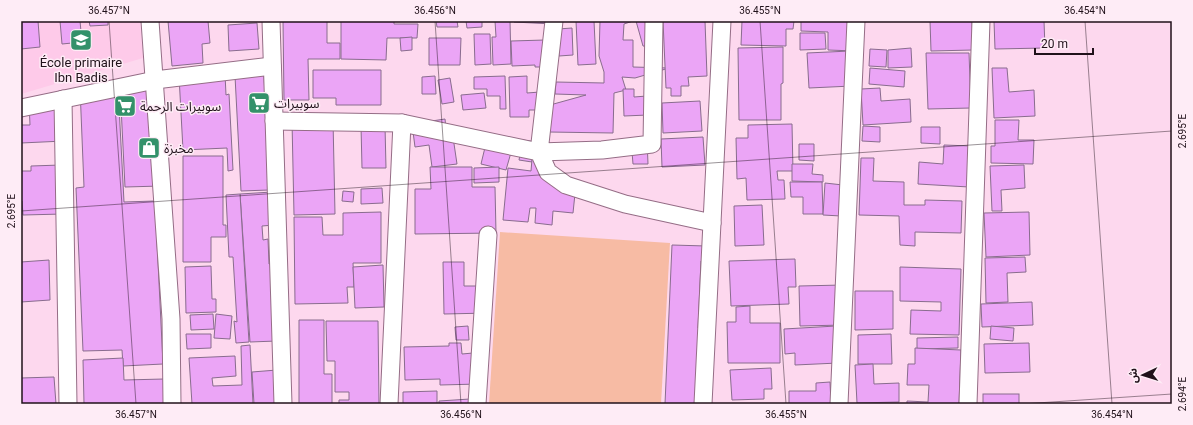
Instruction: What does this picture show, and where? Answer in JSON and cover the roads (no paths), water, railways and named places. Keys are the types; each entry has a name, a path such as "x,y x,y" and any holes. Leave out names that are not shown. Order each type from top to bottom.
{"street":[{"path":"150,21 172,319 172,404"},
{"path":"271,21 283,404"},
{"path":"554,21 539,152 548,172 566,185 625,204 712,223"},
{"path":"274,121 402,123 539,152 602,150 652,144 654,21"},
{"path":"703,404 722,21"},
{"path":"839,404 856,21"},
{"path":"968,404 981,21"},
{"path":"21,108 155,80 272,66"},
{"path":"63,99 68,404"},
{"path":"389,404 402,123"},
{"path":"477,404 488,236"}],"place":[{"name":"École primaire Ibn Badis","path":"81,40"},
{"name":"سوبيرات","path":"259,103"},
{"name":"سوبيرات الرحمة","path":"125,106"},
{"name":"مخبزة","path":"149,148"}]}
